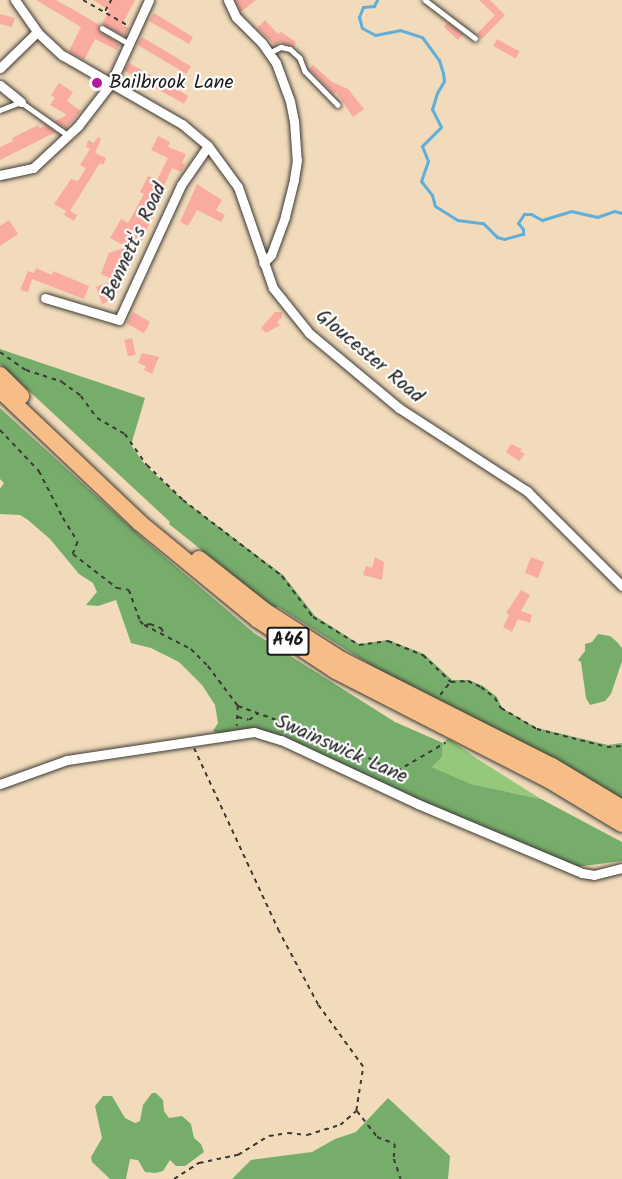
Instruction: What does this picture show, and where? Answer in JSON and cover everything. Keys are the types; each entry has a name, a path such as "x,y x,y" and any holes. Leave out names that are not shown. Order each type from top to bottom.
{"highway":[{"name":"A46","path":"0,375 168,533 265,611 367,674 552,766 622,808"},
{"name":"A46","path":"0,390 140,523 257,620 336,671 549,780 622,824"}],"street":[{"name":"Gloucester Road","path":"15,0 37,32 62,54 182,124 208,146 238,187 262,263 273,288 309,333 399,408 527,491 622,586"},
{"path":"0,175 33,168 69,136 111,83 149,0"},
{"path":"228,0 236,17 276,63 291,101 297,159 285,218 271,255 262,263"},
{"path":"0,68 37,32"},
{"path":"0,85 21,102"},
{"name":"Bennett's Road","path":"45,298 119,320 181,185 208,146"},
{"name":"Swainswick Lane","path":"0,784 67,760 237,733 260,733 280,740 418,804 582,873 594,875 622,868"}],"lane":[{"path":"425,0 475,38"},
{"path":"102,28 130,44"},
{"path":"269,53 281,47 290,50 300,58 305,71 338,105"},
{"path":"0,110 21,102 69,136"}],"path":[{"path":"83,0 136,31"},
{"path":"104,12 111,0"},
{"path":"0,352 26,370 62,382 81,396 97,418 125,434 147,465 183,500 282,576 313,617 359,645 388,641 423,655 451,682"},
{"path":"0,430 39,471 78,542 74,554 117,588 129,590 140,621 144,625 191,649 226,686 238,706 237,733"},
{"path":"436,700 451,682 468,681 481,687 495,698 501,708 537,729 607,747 622,746"},
{"path":"238,706 345,745 388,769 397,771 445,743"},
{"path":"237,717 249,720 259,712"},
{"path":"174,1179 199,1162 238,1155 269,1136 288,1133 307,1135 326,1131 347,1120 356,1111 363,1067 318,1005 289,952 194,748 187,742"},
{"path":"356,1111 377,1137 395,1144 394,1159 401,1179"}],"green space":[{"path":"0,349 145,398 131,445 146,466 183,500 283,575 315,616 359,644 388,640 424,654 452,680 469,680 483,686 497,697 502,708 537,728 608,745 622,743 622,802 377,669 278,607 274,608 169,524 170,522 0,364"},
{"path":"0,408 147,542 254,633 395,722 443,743 442,757 432,767 471,784 541,799 622,842 622,861 576,867 476,827 283,736 219,735 213,731 218,723 215,705 202,685 179,662 151,648 131,643 116,600 98,606 86,605 97,592 93,583 79,574 50,539 28,520 20,515 0,514 0,489 4,483 0,479"},
{"path":"598,634 610,636 616,641 622,648 622,661 611,694 605,701 590,705 586,698 581,662 578,660 585,651 585,644 592,642"},
{"path":"448,738 541,799 471,784 432,767 442,757 443,743"},
{"path":"152,1093 156,1093 163,1100 164,1111 169,1118 182,1116 191,1124 194,1138 201,1144 204,1152 185,1166 176,1166 170,1160 163,1171 155,1173 145,1172 138,1160 130,1159 126,1179 110,1179 92,1162 91,1157 102,1138 95,1106 103,1096 112,1096 125,1118 135,1123 140,1121 143,1105"},
{"path":"388,1098 450,1156 448,1179 232,1179 251,1160 312,1152 335,1139 356,1132"}],"building":[{"path":"36,0 56,0 99,25 100,32 120,44 117,50 95,39 84,60 69,51 81,27"},
{"path":"93,0 135,0 122,25 129,28 125,36 102,24 109,10"},
{"path":"235,0 256,0 241,12"},
{"path":"479,0 490,0 505,15 482,39 477,34 495,15"},
{"path":"154,13 193,37 189,44 149,21"},
{"path":"0,14 15,18 12,27 0,24"},
{"path":"265,20 278,34 281,32 296,42 294,47 280,42 275,45 257,28"},
{"path":"447,23 463,34 458,40 444,27"},
{"path":"142,37 191,66 186,74 137,45"},
{"path":"497,39 520,52 516,59 493,46"},
{"path":"129,63 188,96 184,104 125,71"},
{"path":"313,65 332,82 348,89 364,109 353,117 336,92 334,94 309,69"},
{"path":"59,83 73,92 67,101 81,111 66,128 55,121 67,115 50,105 55,98 51,95"},
{"path":"38,125 40,128 46,125 56,132 0,160 0,147"},
{"path":"158,136 170,142 168,147 186,154 182,163 185,164 181,172 172,168 164,186 167,187 113,300 102,304 96,287 114,280 101,274 109,253 127,247 110,238 121,219 128,223 144,194 140,192 148,176 157,180 168,158 151,150"},
{"path":"98,137 101,139 95,153 106,158 103,165 100,163 70,211 77,215 74,221 64,215 66,211 54,204 71,179 78,181 86,168 80,165 90,149 86,147 88,140 94,143"},
{"path":"197,184 222,200 216,210 225,215 221,222 197,210 188,226 180,222"},
{"path":"9,220 18,234 0,246 0,226"},
{"path":"36,268 52,275 53,271 89,286 84,299 32,279 28,292 20,290 28,271 34,273"},
{"path":"133,312 150,322 144,333 126,323"},
{"path":"275,312 282,312 282,317 277,322 280,325 266,333 261,328"},
{"path":"132,338 136,355 128,356 124,340"},
{"path":"142,353 159,357 152,374 144,370 146,366 138,363"},
{"path":"511,444 522,449 520,451 525,454 519,461 506,452"},
{"path":"375,557 384,562 382,580 363,575 366,566 372,568"},
{"path":"531,557 544,562 538,578 525,573"},
{"path":"521,590 530,595 521,611 532,615 530,623 518,619 512,632 503,627 509,615 506,613"}],"waterway":[{"path":"377,0 374,6 363,7 359,17 362,28 375,35 400,30 422,37 439,60 443,73 444,81 432,109 441,127 422,146 428,161 421,181 432,195 435,206 457,220 483,223 497,237 504,239 523,234 523,229 518,223 524,214 531,214 542,220 571,211 597,217 614,211 622,213"}],"place":[{"name":"Bailbrook Lane","path":"97,83"}]}
